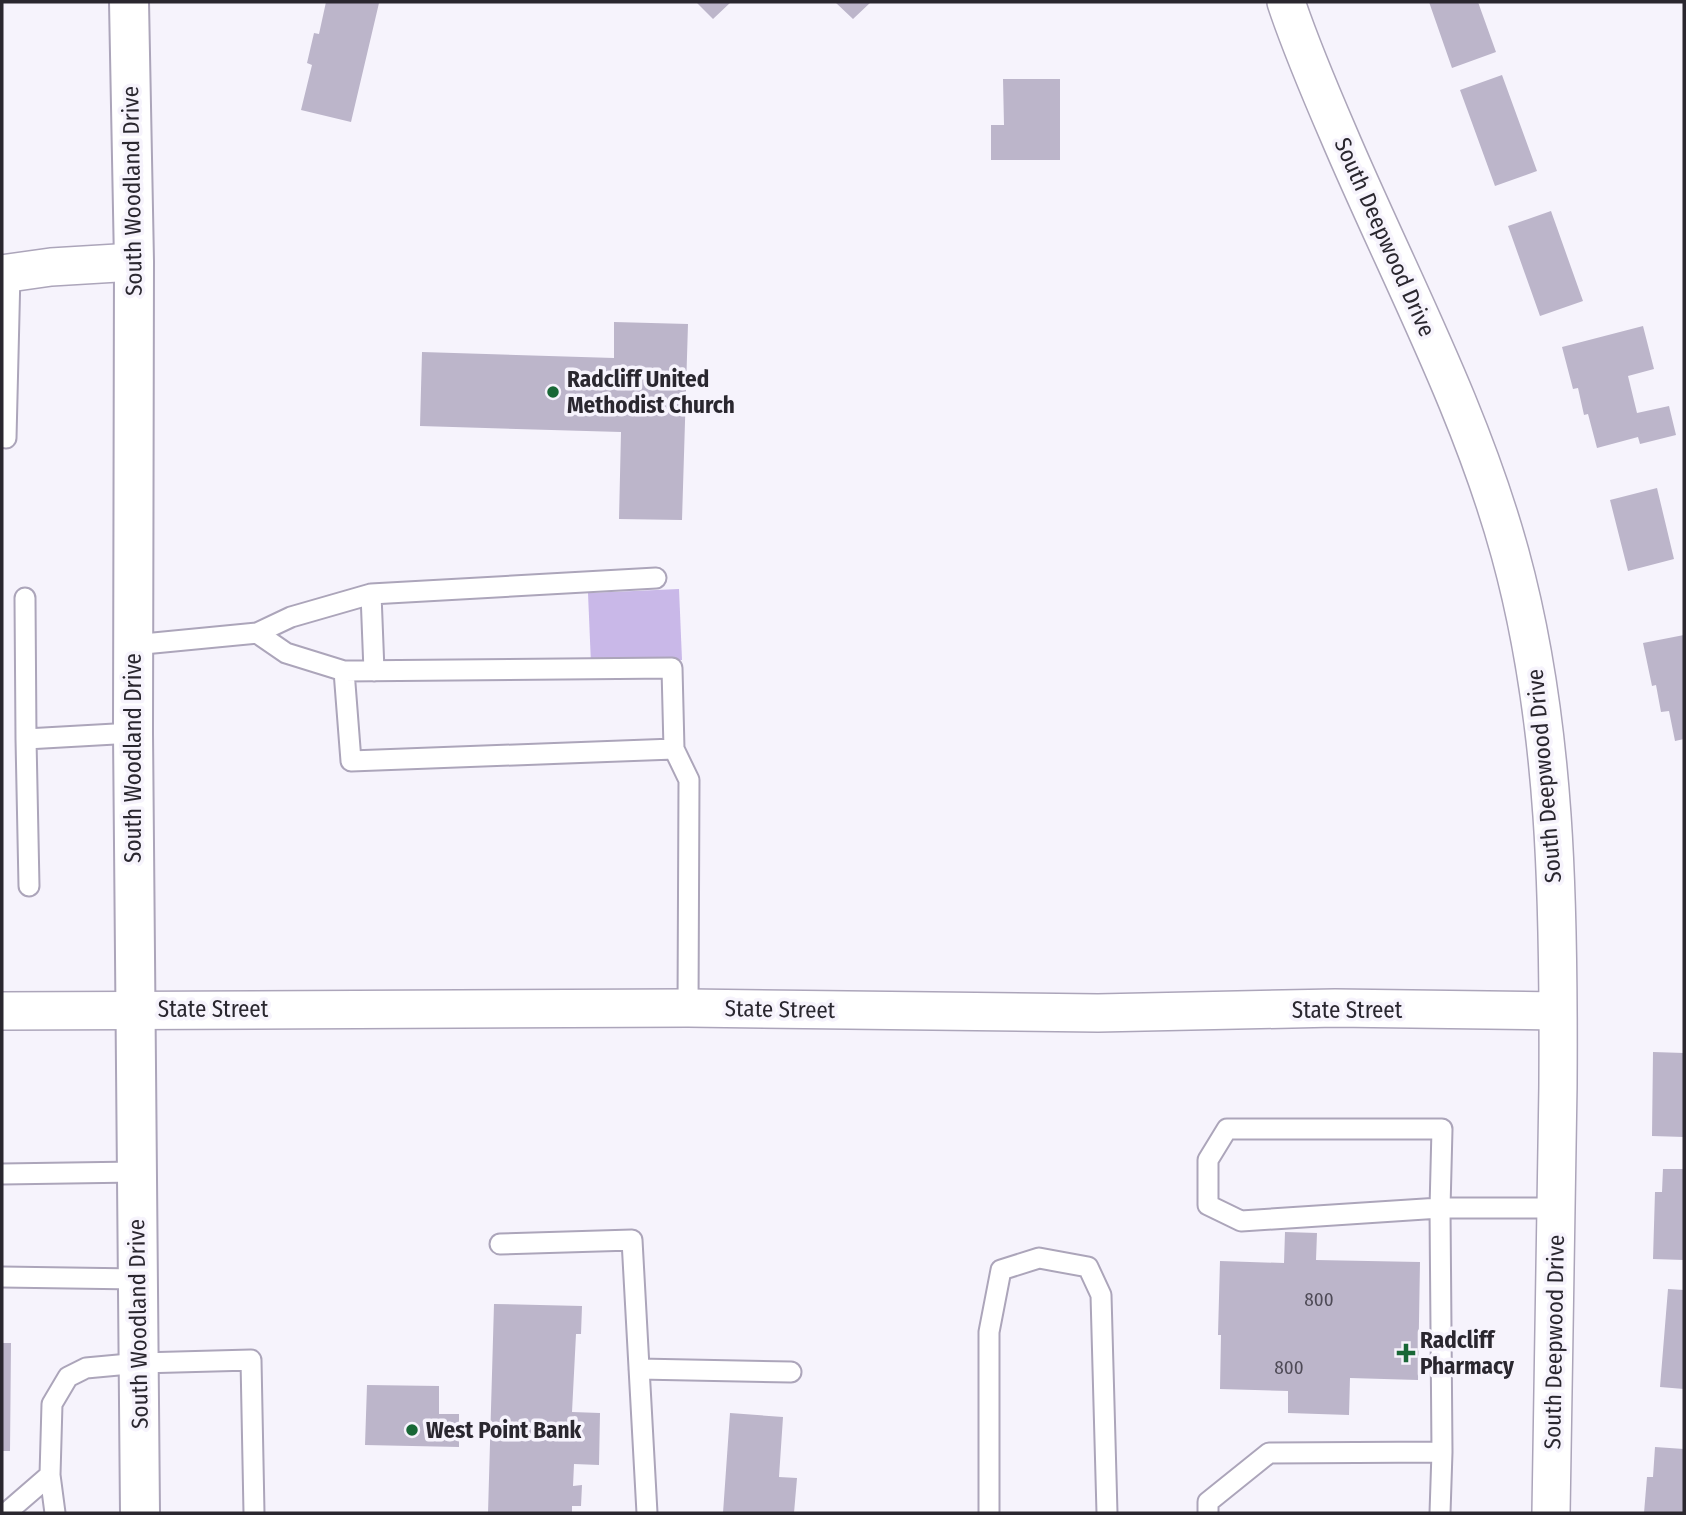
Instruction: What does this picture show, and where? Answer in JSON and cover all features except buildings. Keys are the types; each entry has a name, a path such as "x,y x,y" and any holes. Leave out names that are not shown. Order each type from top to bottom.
{"street":[{"name":"South Woodland Drive","path":"129,2 134,262 133,733 140,1513"},
{"name":"South Deepwood Drive","path":"1286,2 1299,43 1432,342 1484,468 1510,554 1538,680 1544,723 1553,864 1558,1011 1551,1513"},
{"path":"6,274 51,267 134,262"},
{"name":"State Street","path":"2,1011 688,1008 1098,1013 1335,1008 1558,1011"}],"lane":[{"path":"6,274 6,438"},
{"path":"133,645 257,633 291,617 371,594 656,578"},
{"path":"371,594 374,671"},
{"path":"25,598 29,886"},
{"path":"257,633 286,653 344,671 673,668 674,749 689,780 688,1008"},
{"path":"344,671 351,761 674,749"},
{"path":"26,739 133,733"},
{"path":"1440,1513 1442,1452 1440,1208 1442,1129 1227,1129 1208,1160 1208,1205 1241,1221 1440,1208 1557,1208"},
{"path":"2,1174 136,1172"},
{"path":"500,1244 632,1240 647,1513"},
{"path":"989,1513 989,1332 1001,1270 1039,1258 1088,1267 1101,1295 1107,1513"},
{"path":"2,1278 137,1279"},
{"path":"55,1513 50,1475 52,1404 68,1377 86,1368 140,1363 251,1360 254,1513"},
{"path":"639,1369 791,1371"},
{"path":"1208,1513 1208,1502 1269,1453 1442,1452"},
{"path":"6,1513 50,1475"}],"shaded area":[{"path":"679,589 682,660 591,664 588,593"}],"place":[{"name":"Radcliff United Methodist Church","path":"553,392"},
{"name":"Radcliff Pharmacy","path":"1406,1353"},
{"name":"West Point Bank","path":"412,1430"}]}
